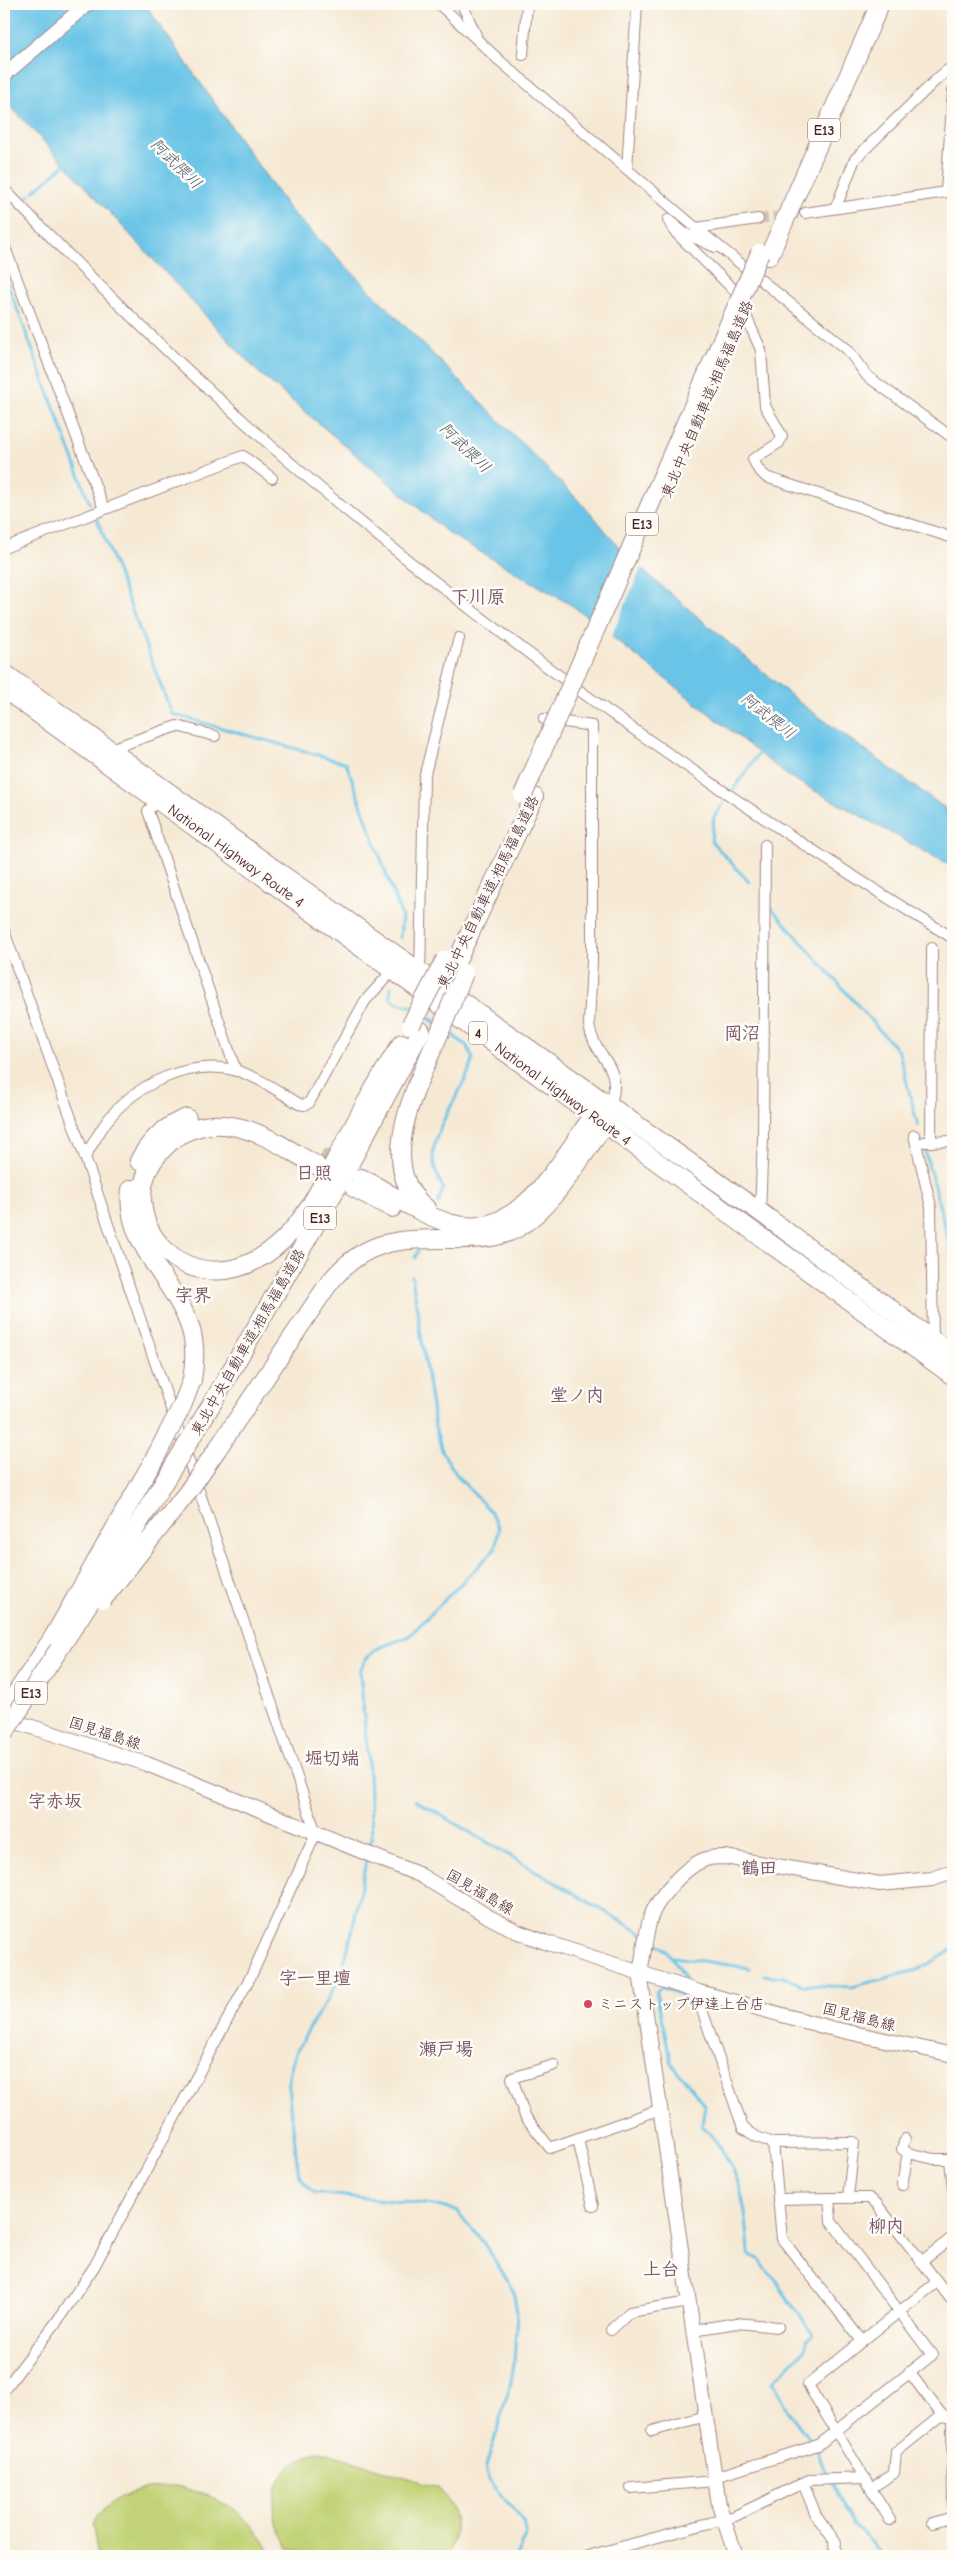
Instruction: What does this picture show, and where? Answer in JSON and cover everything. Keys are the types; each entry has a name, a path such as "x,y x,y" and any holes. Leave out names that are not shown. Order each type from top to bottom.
{"highway":[{"name":"東北中央自動車道;相馬福島道路","path":"454,966 765,254 869,4"},
{"name":"東北中央自動車道;相馬福島道路","path":"765,254 880,4"},
{"name":"National Highway Route 4","path":"4,673 110,749 418,979 599,1120 953,1376"},
{"name":"National Highway Route 4","path":"4,689 393,970 418,979 610,1107 760,1212 953,1355"},
{"name":"東北中央自動車道;相馬福島道路","path":"4,1733 56,1644 336,1189 416,1028 454,966 523,822 529,796"},
{"path":"442,1220 418,1202 404,1175 401,1161 404,1126 411,1103 439,1034 454,966"},
{"name":"東北中央自動車道;相馬福島道路","path":"209,1398 402,1043 416,1028"},
{"path":"56,1644 182,1406 192,1380 195,1351 190,1327 179,1304 142,1244 133,1221 132,1187 143,1154 154,1139 172,1125 192,1117 214,1113 236,1115 259,1123 318,1160 241,1128 215,1124 194,1128 176,1137 158,1152 150,1165 142,1190 143,1208 148,1226 158,1242 172,1256 189,1267 209,1271 230,1270 248,1264 266,1255 284,1240 299,1222 316,1196 384,1070 402,1043"},
{"path":"461,1239 428,1227 357,1183 442,1220 465,1226 489,1225 520,1208 540,1189 610,1107"},
{"path":"56,1644 104,1598 187,1493 327,1286 346,1264 366,1250 391,1242 496,1237 529,1220 549,1199 599,1120"},
{"name":"東北中央自動車道;相馬福島道路","path":"4,1712 56,1644"}],"main road":[{"path":"4,75 86,4"},
{"name":"国見福島線","path":"4,1718 147,1764 420,1875 518,1932 699,1992 830,2028 953,2055"},
{"path":"736,2556 722,2518 715,2479 640,1973 649,1922 659,1901 682,1875 695,1864 710,1858 725,1857 880,1884 932,1879 953,1872"}],"street":[{"path":"439,4 696,228 847,349 867,376 953,438"},
{"path":"462,4 479,40"},
{"path":"523,55 527,4"},
{"path":"627,169 637,4"},
{"path":"836,207 855,159 939,77 953,66"},
{"path":"805,212 950,192 953,90"},
{"path":"4,189 172,356 349,512 428,576 549,667 728,794 953,938"},
{"path":"696,228 758,218"},
{"path":"722,249 700,242 684,233 668,220 674,231 735,291 761,350 765,406 782,436 779,444 753,459 758,468 766,477 953,538"},
{"path":"4,245 104,509"},
{"path":"4,548 243,456 272,478"},
{"path":"418,979 424,778 459,638"},
{"path":"544,719 592,726 592,951 589,1024 590,1032 613,1071 616,1085 610,1107"},
{"path":"110,749 177,726 215,736"},
{"path":"157,799 148,810 236,1071"},
{"path":"760,1212 763,1138 765,845"},
{"path":"4,931 85,1157 316,1833 252,1974 94,2267 55,2324 4,2390"},
{"path":"931,1142 932,948"},
{"path":"85,1157 107,1121 125,1102 147,1087 167,1077 192,1070 236,1071 256,1078 299,1104 309,1103 365,1001 393,970"},
{"path":"934,1362 932,1207 916,1138 931,1142 953,1142"},
{"path":"699,1992 701,2007 739,2122 743,2128 757,2137 773,2143 854,2142 848,2198"},
{"path":"554,2065 512,2078 525,2116 550,2148 661,2109"},
{"path":"905,2138 902,2149 908,2153 934,2159 952,2158 953,2190"},
{"path":"578,2139 593,2206"},
{"path":"773,2143 782,2239 862,2341"},
{"path":"902,2186 908,2153"},
{"path":"631,2488 715,2479 818,2445 932,2355 831,2221 829,2198"},
{"path":"778,2199 869,2198 876,2203 950,2298 953,2298"},
{"path":"922,2262 953,2237"},
{"path":"890,2520 808,2385 937,2282"},
{"path":"611,2330 630,2312 690,2302"},
{"path":"694,2330 737,2324 778,2327"},
{"path":"909,2372 942,2415 953,2418 953,2517 934,2523"},
{"path":"871,2488 894,2473 896,2452 942,2415"},
{"path":"652,2431 706,2416"},
{"path":"588,2556 734,2516 809,2480 866,2478"},
{"path":"803,2483 816,2515 836,2542 835,2548 841,2556"}],"green space":[{"path":"320,2451 438,2487 449,2504 455,2520 454,2537 448,2556 311,2556 288,2548 278,2526 274,2510 274,2498 277,2487 282,2477 297,2461"},
{"path":"176,2486 223,2502 234,2509 253,2527 274,2556 98,2556 92,2523 108,2505 129,2494 152,2488"}],"water":[{"name":"阿武隈川","path":"4,4 145,4 289,209 590,512 627,557 800,703 953,814 953,867 788,776 573,606 448,533 257,371 4,99"}],"pier":[{"path":"629,556 642,566 610,639 591,624"}],"waterway":[{"path":"34,191 68,162"},
{"path":"4,217 9,212"},
{"path":"4,274 90,504"},
{"path":"97,519 172,714 346,763 402,917 400,938"},
{"path":"749,882 711,841 714,817 761,750"},
{"path":"768,904 899,1052 918,1126"},
{"path":"391,987 390,997 396,1003 413,1007"},
{"path":"423,1014 438,1024"},
{"path":"438,1204 443,1188 434,1163 435,1143 444,1119 464,1083 473,1059 467,1046 447,1031"},
{"path":"923,1144 953,1257"},
{"path":"415,1258 418,1251"},
{"path":"369,1851 372,1837 369,1774 360,1671 365,1660 376,1649 409,1636 495,1549 499,1528 490,1511 458,1477 443,1453 435,1427 412,1276"},
{"path":"415,1800 643,1934"},
{"path":"367,1857 353,1927 342,1969 329,1996 297,2050 292,2064 289,2078 289,2094 297,2164 304,2183 315,2193 434,2205 457,2211 485,2245 508,2281 514,2295 517,2313 514,2363 511,2382 486,2467 489,2481 523,2521 526,2537 517,2556"},
{"path":"651,1939 671,1956 685,1978"},
{"path":"764,1975 783,1977 802,1985 852,1987 920,1969 953,1949"},
{"path":"674,1957 750,1968"},
{"path":"685,1996 661,1987 656,1992 671,2062 705,2105 702,2125 715,2140 733,2169 743,2200 749,2254 761,2261 814,2335 806,2340 806,2349 773,2381 789,2412 809,2439"},
{"path":"817,2450 827,2476"},
{"path":"830,2482 854,2525 883,2556"}],"tunnel":[{"path":"758,219 805,213"},
{"path":"320,1156 346,1170"}],"place":[{"name":"ミニストップ伊達上台店","path":"588,2004"}],"district":[{"name":"下川原","path":"478,597"},
{"name":"岡沼","path":"742,1033"},
{"name":"日照","path":"314,1173"},
{"name":"字界","path":"193,1295"},
{"name":"堂ノ内","path":"577,1395"},
{"name":"堀切端","path":"332,1758"},
{"name":"字赤坂","path":"55,1801"},
{"name":"鶴田","path":"759,1868"},
{"name":"字一里壇","path":"315,1978"},
{"name":"瀬戸場","path":"446,2049"},
{"name":"柳内","path":"886,2226"},
{"name":"上台","path":"661,2269"}]}
